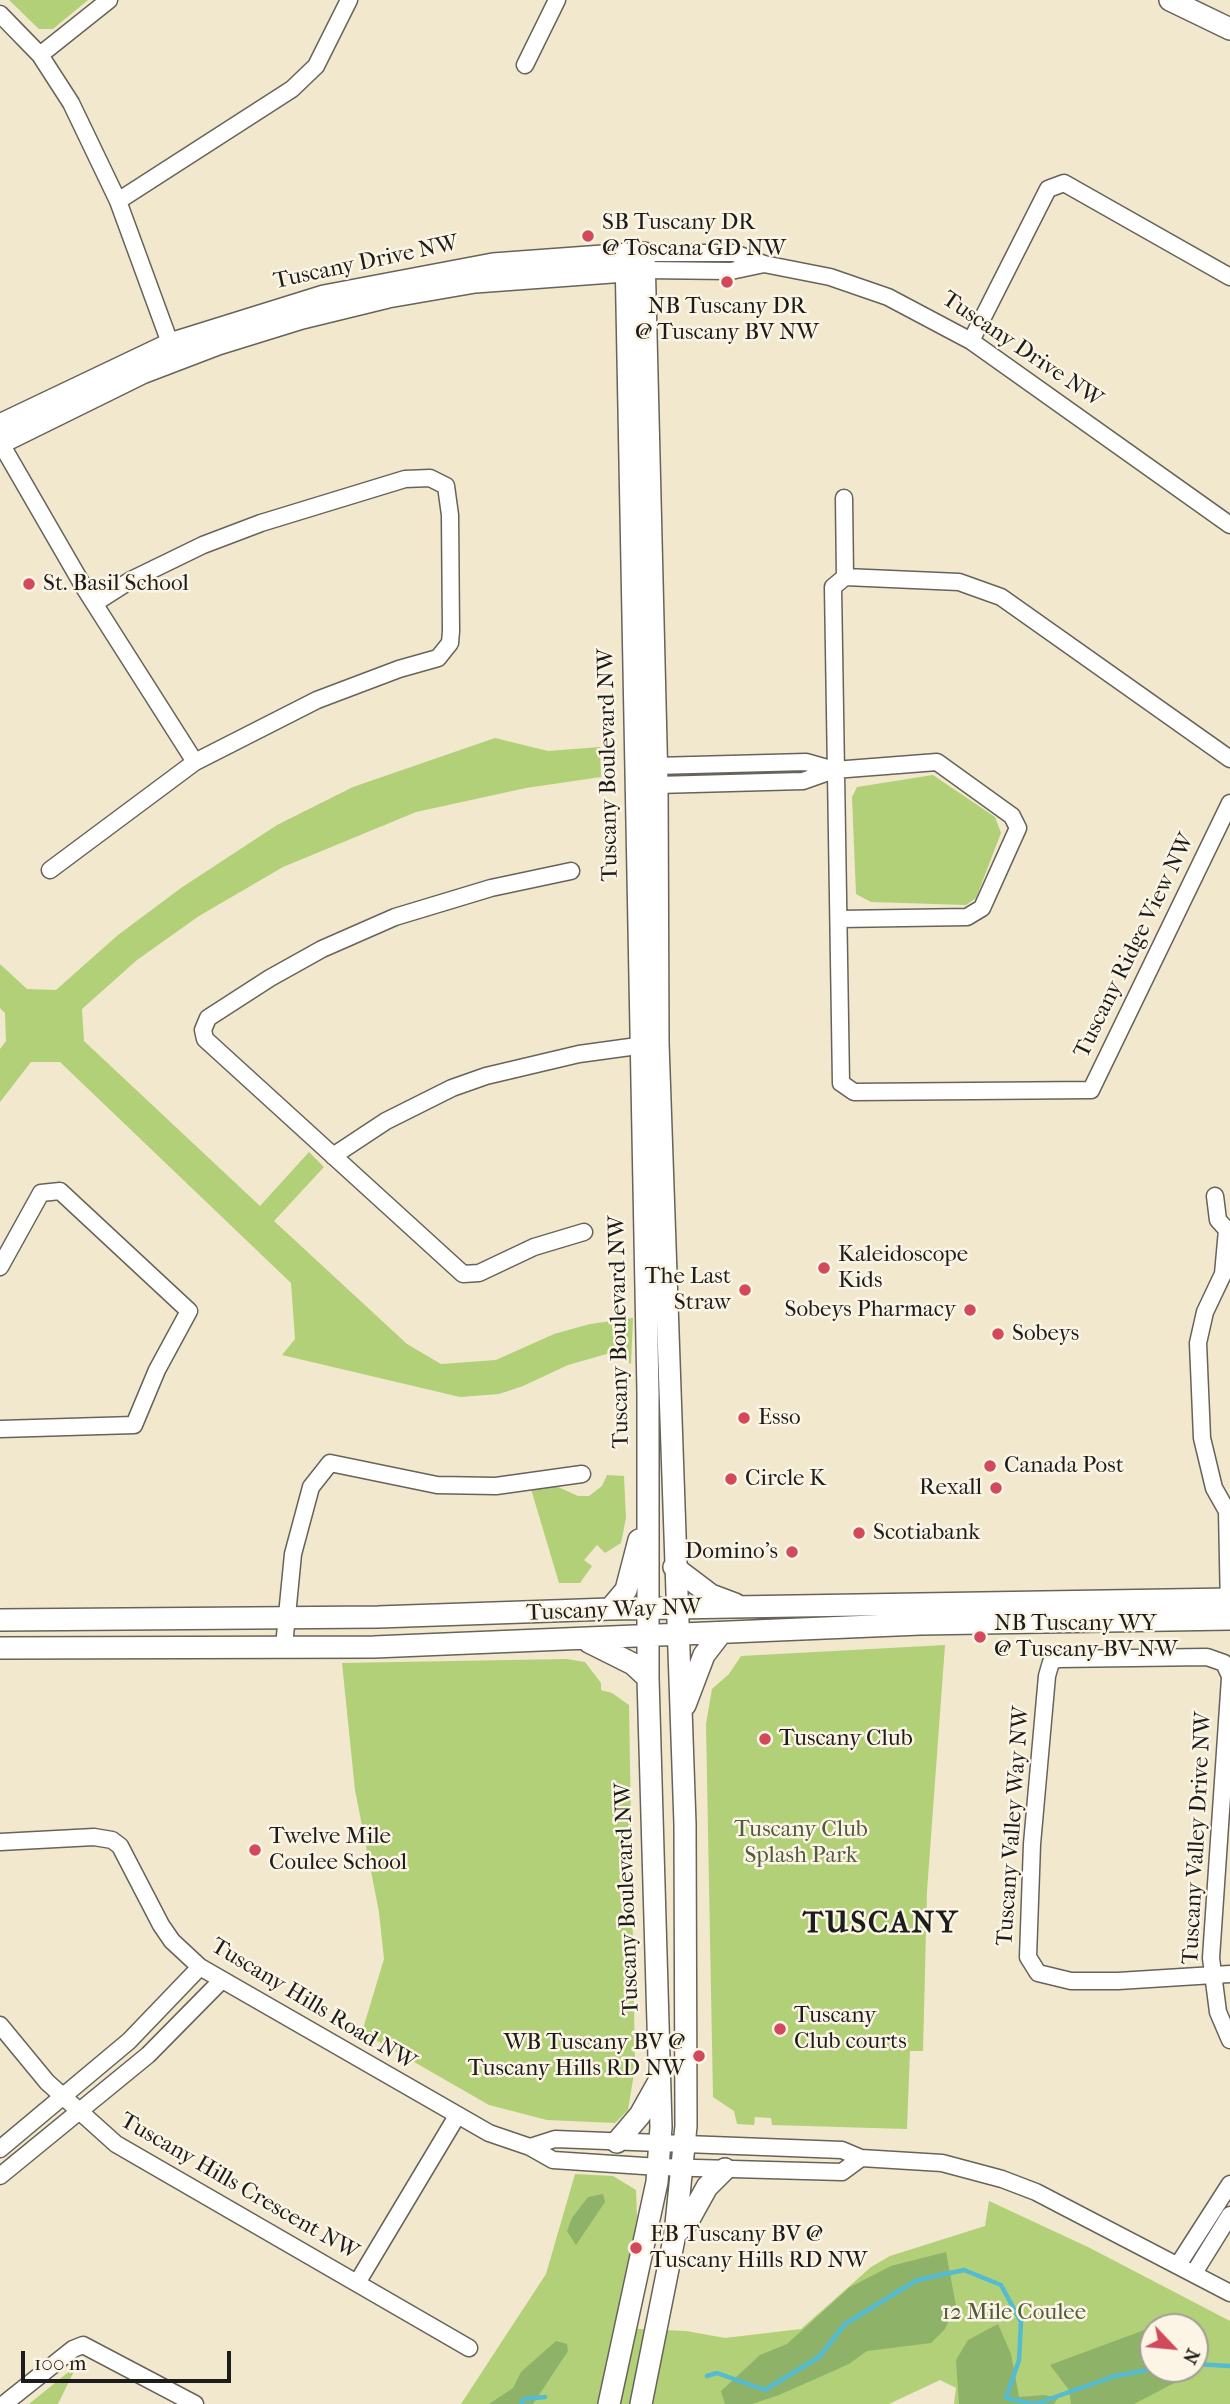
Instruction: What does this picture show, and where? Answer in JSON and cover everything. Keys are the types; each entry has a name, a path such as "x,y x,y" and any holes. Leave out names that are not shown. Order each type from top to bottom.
{"street":[{"path":"40,55 109,0"},
{"path":"118,201 292,89 316,66 349,0"},
{"path":"524,65 557,0"},
{"path":"1170,0 1230,29"},
{"path":"0,14 40,55 71,103 118,201 173,352"},
{"path":"971,341 1048,189 1064,183 1157,239 1230,278"},
{"name":"Tuscany Drive NW","path":"0,425 173,352 388,297 635,262 732,271 764,264 830,277 888,297 971,341 1230,525"},
{"name":"Tuscany Boulevard NW","path":"610,2404 633,2307 659,2167 660,2144 648,1678 650,1045 656,776 635,262"},
{"name":"Tuscany Boulevard NW","path":"635,262 636,776 650,1045 671,1344 674,1567 685,1824 686,2145 675,2234 641,2404"},
{"name":"Tuscany Drive NW","path":"0,443 173,352"},
{"path":"0,443 95,603 195,762"},
{"path":"50,870 195,762 317,700 399,668 438,658 450,643 451,631 450,515 446,486 430,478 405,479 261,523 203,545 131,580 95,603"},
{"name":"Tuscany Ridge View NW","path":"844,498 845,577 833,587 841,1083 854,1092 1091,1090 1230,803"},
{"path":"845,577 959,582 1001,597 1230,759"},
{"path":"636,776 803,781 834,770 937,762 1012,816 1018,828 982,908 967,917 840,919"},
{"path":"571,872 491,888 395,917 322,949 270,978 208,1018 203,1030 205,1039 463,1274 479,1273 534,1247 584,1232"},
{"path":"333,1156 386,1121 452,1088 486,1076 579,1054 650,1045"},
{"path":"0,1267 41,1193 60,1191 189,1311 157,1370 134,1424 0,1429"},
{"path":"1215,1196 1218,1220 1227,1230 1223,1274 1205,1312 1198,1343 1202,1437 1214,1488 1227,1511 1230,1609"},
{"path":"284,1646 293,1554 310,1487 330,1463 437,1485 496,1486 582,1474"},
{"path":"610,1609 620,1598 631,1577 649,1493"},
{"path":"674,1567 711,1595 743,1608"},
{"name":"Tuscany Way NW","path":"0,1620 286,1618 610,1609 1230,1609"},
{"name":"Tuscany Way NW","path":"0,1648 374,1647 648,1637 1230,1609"},
{"path":"680,1717 704,1655 721,1633"},
{"path":"580,1639 615,1654 648,1678"},
{"name":"Tuscany Valley Drive NW","path":"1141,1658 1207,1657 1224,1663 1230,1677 1214,1881 1212,1975 1218,2012 1230,2040"},
{"name":"Tuscany Valley Way NW","path":"1141,1658 1058,1659 1049,1666 1032,1844 1028,1957 1038,1973 1071,1981 1230,1974"},
{"name":"Tuscany Hills Road NW","path":"0,1842 94,1838 112,1840 120,1846 161,1925 200,1967 457,2116 489,2133 530,2147 553,2160 659,2167 842,2172 861,2158"},
{"path":"0,2148 129,2040 200,1967"},
{"path":"0,2176 148,2054 221,1981"},
{"path":"0,2025 62,2098 79,2113"},
{"path":"617,2142 640,2115 660,2080"},
{"name":"Tuscany Hills Crescent NW","path":"79,2113 116,2144 357,2283 457,2116"},
{"path":"530,2147 555,2139 842,2150 861,2158 942,2163 1002,2179 1036,2192 1230,2292"},
{"path":"675,2234 687,2223 707,2187 725,2169"},
{"path":"1178,2265 1230,2184"},
{"path":"1194,2273 1230,2215"},
{"path":"357,2283 469,2348"},
{"path":"4,2404 73,2349 83,2345 195,2404"}],"green space":[{"path":"9,0 88,0 53,29 39,29"},
{"path":"495,738 548,751 600,747 601,777 526,788 416,812 283,867 199,916 137,960 82,1009 84,1041 260,1206 309,1152 324,1167 274,1221 407,1344 441,1364 496,1360 554,1334 590,1324 633,1318 631,1364 610,1353 568,1365 499,1394 460,1397 282,1355 295,1339 291,1283 60,1062 31,1062 0,1102 0,1049 6,1041 5,1013 0,1008 0,964 27,989 56,990 118,935 181,888 277,825 353,787"},
{"path":"933,775 995,817 1001,833 976,898 966,905 871,902 856,894 852,797 857,787"},
{"path":"607,1475 624,1476 626,1518 621,1543 605,1553 597,1545 584,1560 592,1566 580,1583 559,1583 531,1489 556,1486 578,1496 589,1496 602,1486"},
{"name":"Tuscany Club Splash Park","path":"945,1645 927,1891 923,2051 910,2051 907,2129 772,2125 771,2118 755,2117 754,2125 737,2124 734,2111 713,2097 706,1724 712,1689 729,1674 741,1656"},
{"path":"567,1659 585,1662 601,1683 601,1690 612,1693 629,1705 635,2067 628,2110 615,2123 547,2120 489,2105 362,2032 384,1959 379,1912 355,1790 342,1663"},
{"name":"12 Mile Coulee","path":"575,2174 613,2176 636,2190 637,2217 617,2328 686,2331 725,2338 801,2329 871,2267 890,2256 985,2226 989,2201 1088,2247 1230,2321 1230,2404 954,2404 956,2388 940,2380 889,2404 461,2404 546,2274"},
{"path":"603,2194 605,2202 576,2245 567,2231 572,2218 588,2197"},
{"path":"946,2252 956,2306 945,2329 931,2343 867,2351 849,2364 779,2395 752,2404 725,2404 721,2391 760,2355 787,2344 850,2287 891,2266"},
{"path":"998,2324 1011,2354 1019,2397 1044,2395 1058,2398 1054,2404 959,2404 956,2360 968,2340"},
{"path":"1139,2332 1139,2383 1174,2383 1134,2404 1071,2404 1069,2390 1050,2365"},
{"path":"556,2341 567,2344 568,2351 533,2404 489,2404 513,2388 521,2372"},
{"path":"77,2365 58,2404 29,2404"}],"waterway":[{"path":"707,2376 717,2373 765,2390 819,2357 845,2324 917,2280 964,2270 1001,2285 1021,2322 1019,2360 1006,2398 1035,2404 1115,2376 1139,2372"},
{"path":"1209,2365 1230,2366"},
{"path":"521,2404 524,2399 545,2397"}],"place":[{"name":"SB Tuscany DR @ Toscana GD NW","path":"588,236"},
{"name":"NB Tuscany DR @ Tuscany BV NW","path":"727,282"},
{"name":"St. Basil School","path":"29,584"},
{"name":"Kaleidoscope Kids","path":"824,1268"},
{"name":"The Last Straw","path":"745,1290"},
{"name":"Sobeys Pharmacy","path":"970,1310"},
{"name":"Sobeys","path":"998,1334"},
{"name":"Esso","path":"744,1418"},
{"name":"Canada Post","path":"990,1466"},
{"name":"Circle K","path":"731,1479"},
{"name":"Rexall","path":"996,1488"},
{"name":"Scotiabank","path":"859,1533"},
{"name":"Domino's","path":"792,1552"},
{"name":"NB Tuscany WY @ Tuscany BV NW","path":"980,1637"},
{"name":"Tuscany Club","path":"765,1739"},
{"name":"Twelve Mile Coulee School","path":"255,1850"},
{"name":"Tuscany Club courts","path":"780,2029"},
{"name":"WB Tuscany BV @ Tuscany Hills RD NW","path":"699,2056"},
{"name":"EB Tuscany BV @ Tuscany Hills RD NW","path":"636,2248"}],"district":[{"name":"TUSCANY","path":"881,1925"}]}
